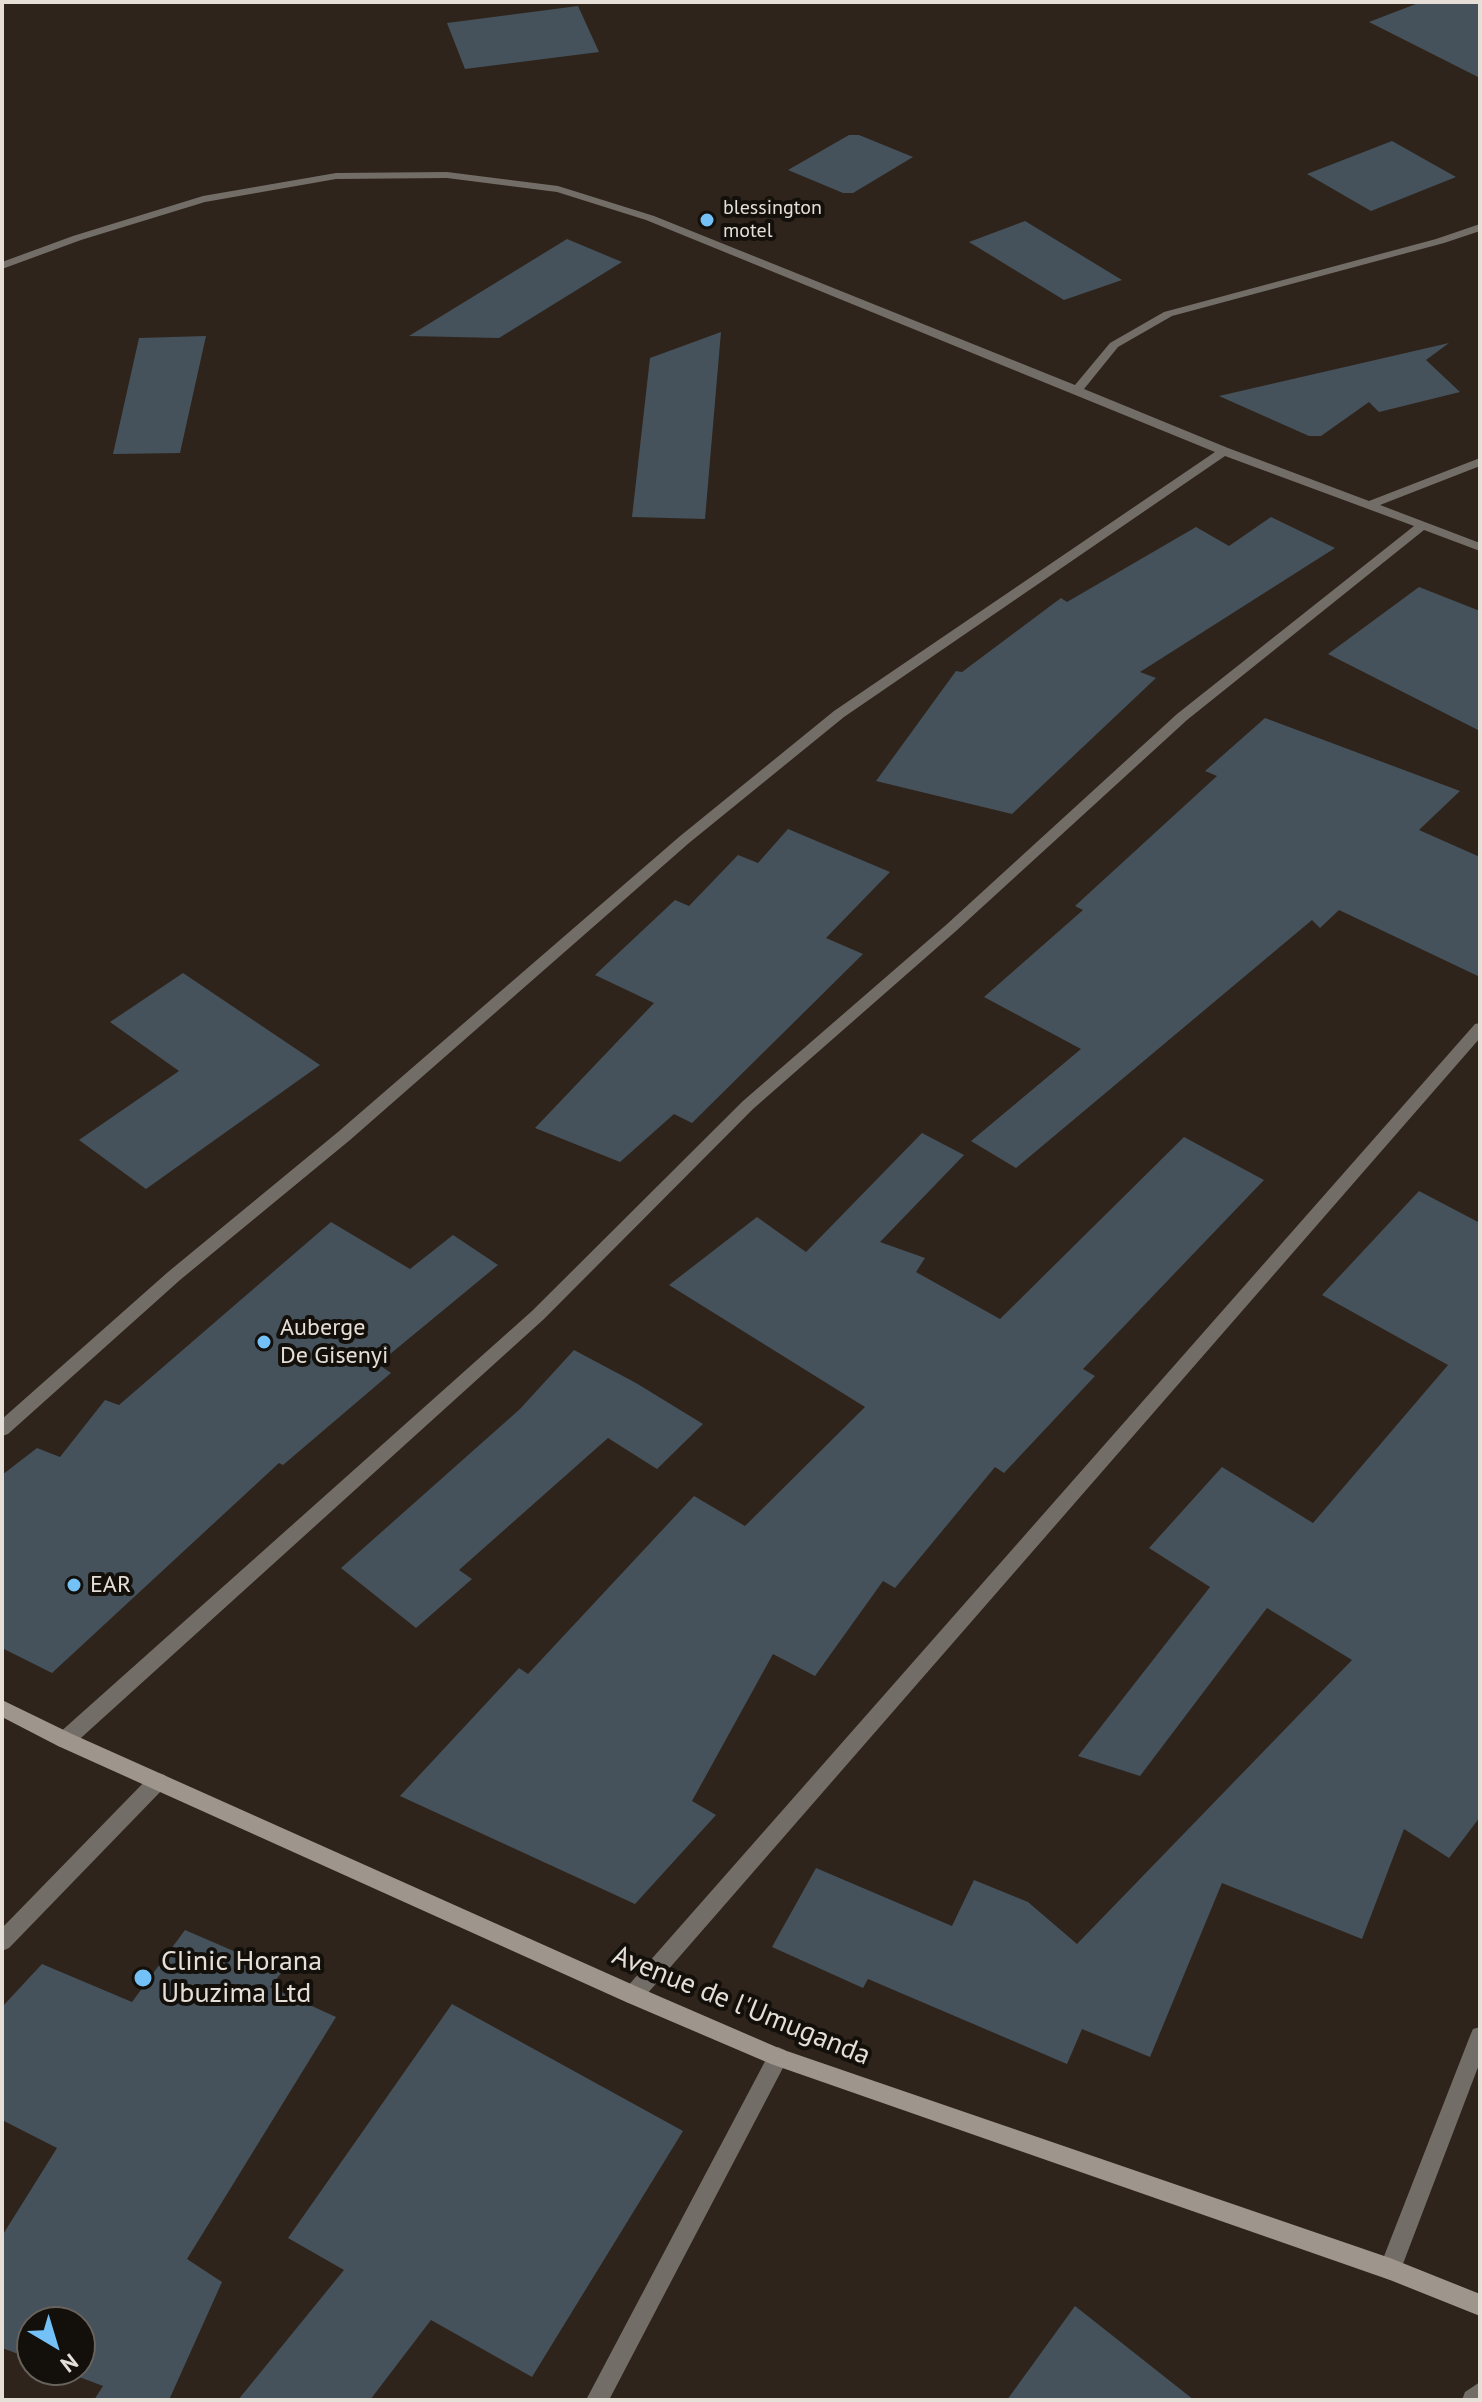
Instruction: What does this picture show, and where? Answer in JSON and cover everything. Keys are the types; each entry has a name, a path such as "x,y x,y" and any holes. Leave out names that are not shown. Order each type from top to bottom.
{"street":[{"path":"2,266 77,238 203,199 336,176 447,175 558,189 650,218 1224,451 1480,547"},
{"path":"1077,390 1114,345 1168,314 1440,241 1480,227"},
{"path":"2,1429 174,1276 344,1136 684,840 839,714 1224,451"},
{"path":"1370,505 1480,462"},
{"path":"65,1740 538,1315 748,1105 951,928 1182,717 1422,526"},
{"path":"633,1995 1480,1028"},
{"name":"Avenue de l'Umuganda","path":"2,1708 65,1740 778,2057 1390,2269 1480,2305"},
{"path":"2,1942 158,1781"},
{"path":"1390,2269 1480,2036"},
{"path":"597,2400 778,2057"},
{"path":"1473,2400 1480,2393"}],"building":[{"path":"1421,2 1480,2 1480,78 1369,22"},
{"path":"578,6 599,52 465,69 447,23"},
{"path":"849,135 859,135 913,157 853,193 843,193 788,170"},
{"path":"1392,141 1456,177 1371,211 1307,174"},
{"path":"1025,221 1122,280 1064,300 969,242"},
{"path":"567,239 622,262 499,338 409,336"},
{"path":"721,332 705,519 632,517 650,358"},
{"path":"206,336 180,453 113,454 139,338"},
{"path":"1449,343 1426,360 1460,392 1379,412 1369,402 1321,436 1309,436 1219,396"},
{"path":"1271,517 1335,548 1140,672 1156,678 1012,814 876,781 956,671 962,672 1061,598 1067,602 1196,527 1229,546"},
{"path":"1419,587 1480,611 1480,731 1328,654"},
{"path":"1265,718 1460,791 1419,830 1480,857 1480,977 1339,910 1320,928 1312,920 1016,1168 971,1141 1081,1049 984,997 1083,910 1075,906 1217,776 1205,771"},
{"path":"788,829 890,872 826,938 863,954 692,1123 674,1114 620,1162 535,1128 654,1003 595,975 675,900 689,906 738,855 758,863"},
{"path":"183,973 320,1065 146,1189 79,1140 179,1071 110,1022"},
{"path":"922,1133 964,1155 880,1242 925,1258 916,1272 1000,1319 1184,1137 1264,1180 1083,1369 1095,1376 1004,1473 995,1467 895,1588 883,1581 815,1676 773,1654 692,1801 716,1815 635,1904 400,1796 519,1668 528,1674 694,1496 745,1526 865,1407 669,1285 757,1217 806,1252"},
{"path":"1419,1191 1480,1223 1480,1817 1449,1858 1404,1829 1362,1939 1222,1883 1150,2057 1082,2029 1067,2064 868,1979 863,1988 772,1947 816,1868 952,1926 974,1880 1028,1902 1077,1944 1352,1660 1267,1608 1140,1776 1078,1756 1210,1587 1149,1548 1222,1467 1313,1523 1448,1365 1322,1295"},
{"path":"331,1222 410,1269 453,1235 498,1265 378,1364 391,1373 283,1465 279,1463 52,1673 2,1648 2,1475 37,1448 60,1457 105,1400 119,1405"},
{"path":"574,1350 703,1424 657,1469 608,1438 459,1570 472,1579 416,1628 341,1568 520,1409"},
{"path":"185,1930 282,1972 270,1987 336,2017 187,2259 222,2282 169,2400 94,2400 103,2386 96,2383 96,2306 16,2306 16,2353 2,2348 2,2236 57,2148 2,2120 2,2007 42,1964 132,2002"},
{"path":"452,2004 683,2131 532,2377 431,2320 370,2400 238,2400 344,2270 288,2238"},
{"path":"1075,2306 1194,2400 1007,2400"}],"place":[{"name":"blessington motel","path":"707,220"},
{"name":"Auberge De Gisenyi","path":"264,1342"},
{"name":"EAR","path":"74,1585"},
{"name":"Clinic Horana Ubuzima Ltd","path":"143,1978"}]}
